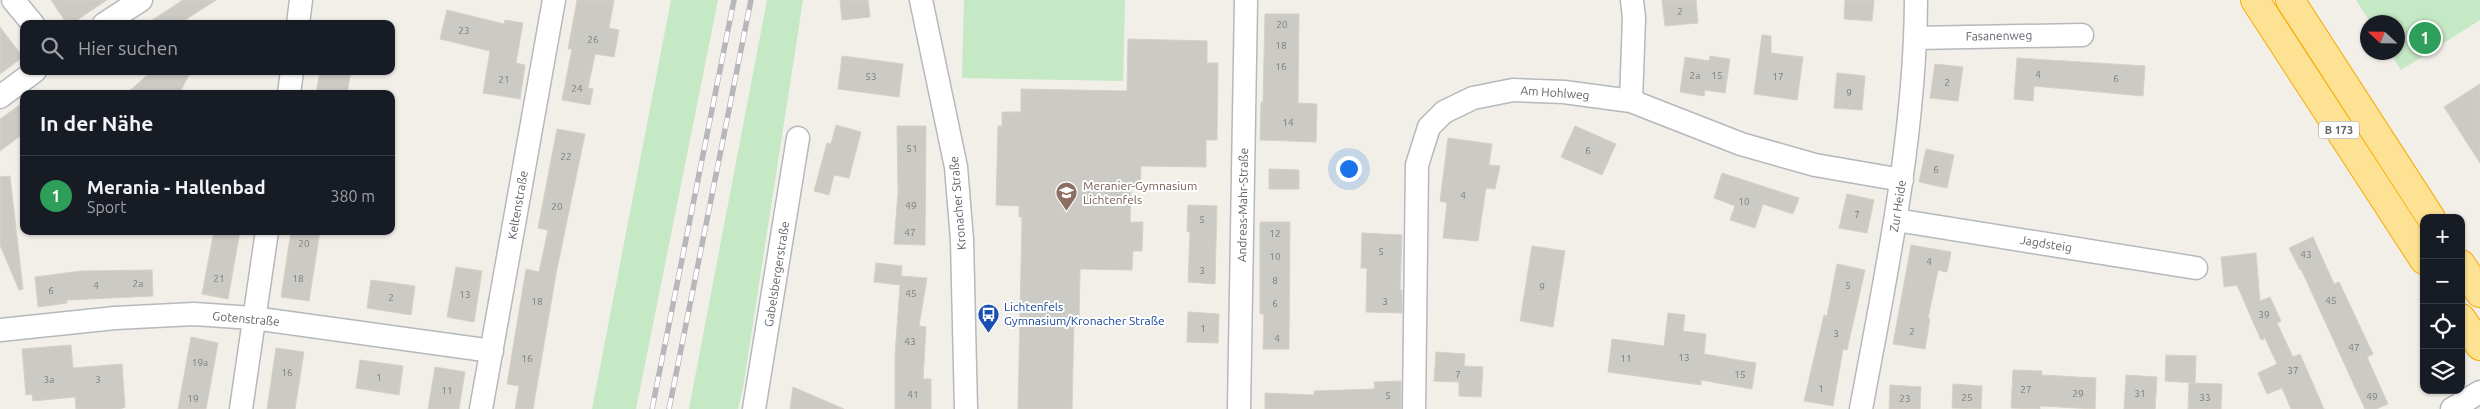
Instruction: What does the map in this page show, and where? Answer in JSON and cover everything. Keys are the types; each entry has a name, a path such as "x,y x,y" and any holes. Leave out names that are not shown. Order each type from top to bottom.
{"highway":[{"name":"B 173","path":"2255,0 2423,259"},
{"name":"B 173","path":"2290,0 2428,214"},
{"path":"2465,270 2480,293"},
{"path":"2465,324 2480,346"}],"street":[{"path":"14,0 30,20"},
{"path":"110,20 141,0"},
{"path":"298,20 301,0"},
{"name":"Keltenstraße","path":"481,409 554,0"},
{"name":"Kronacher Straße","path":"921,0 956,167 962,240 966,409"},
{"name":"Andreas-Mahr-Straße","path":"1239,409 1246,0"},
{"path":"1631,101 1634,18 1632,0"},
{"name":"Zur Heide","path":"1861,409 1902,180 1916,38 1916,0"},
{"name":"Fasanenweg","path":"1916,38 2082,35"},
{"path":"0,97 30,75"},
{"path":"290,90 291,75"},
{"name":"Am Hohlweg","path":"1414,409 1417,165 1429,127 1444,112 1472,98 1513,90 1564,92 1631,101 1741,144 1815,166 1902,180"},
{"name":"Gabelsbergerstraße","path":"754,409 798,138"},
{"name":"Jagdsteig","path":"1896,220 2196,268"},
{"path":"241,409 266,235"},
{"name":"Gotenstraße","path":"0,330 115,318 184,315 253,318 492,351"},
{"path":"2456,407 2480,392"}],"green space":[{"path":"671,0 718,0 636,409 592,409"},
{"path":"767,0 803,0 743,388 738,409 689,409"},
{"path":"964,0 1125,0 1123,81 962,78"},
{"path":"2356,0 2480,0 2480,20 2401,70 2395,60 2405,60 2405,15 2366,15"}],"building":[{"path":"51,0 107,0 77,20 64,20"},
{"path":"183,0 216,0 185,20 152,20"},
{"path":"577,0 614,0 609,28 619,30 614,57 595,54 588,88 593,89 590,105 562,100 572,49 568,49"},
{"path":"840,0 868,0 870,17 842,20"},
{"path":"1662,0 1696,0 1698,23 1665,26"},
{"path":"1845,0 1874,0 1872,21 1844,19"},
{"path":"447,10 504,24 505,20 523,23 516,63 525,65 520,99 483,93 490,51 440,39"},
{"path":"1265,14 1299,14 1298,103 1317,104 1316,142 1260,140"},
{"path":"0,27 20,53 20,59 0,74"},
{"path":"1762,35 1771,36 1771,53 1803,57 1797,100 1754,94"},
{"path":"1128,39 1207,41 1207,63 1218,63 1217,140 1206,140 1206,167 1141,166 1140,186 1131,186 1130,222 1143,222 1142,251 1133,251 1132,270 1080,269 1079,319 1074,319 1072,409 1018,409 1022,217 1019,217 1019,206 996,205 998,126 1002,126 1002,112 1021,112 1021,89 1127,91"},
{"path":"842,56 903,64 899,97 838,89"},
{"path":"1710,56 1730,59 1725,93 1705,90 1704,96 1680,92 1685,57 1709,61"},
{"path":"2017,58 2145,66 2143,96 2034,86 2033,101 2014,99"},
{"path":"1935,64 1963,67 1958,101 1930,98"},
{"path":"1837,73 1865,76 1862,110 1834,108"},
{"path":"147,75 189,75 181,90 131,90"},
{"path":"319,75 350,75 348,90 317,90"},
{"path":"2480,84 2480,163 2444,107"},
{"path":"20,105 20,136 0,151 0,119"},
{"path":"836,125 861,132 849,178 834,175 829,195 814,191 827,143 831,144"},
{"path":"897,126 926,126 925,245 894,244 898,192"},
{"path":"1575,126 1616,144 1602,175 1561,157"},
{"path":"557,129 585,134 556,274 533,409 515,409 519,386 507,384 526,269 539,272 548,230 538,228"},
{"path":"1448,138 1492,144 1489,165 1500,166 1495,189 1486,188 1478,241 1443,238 1447,203 1440,201"},
{"path":"1926,149 1954,155 1947,188 1919,182"},
{"path":"1269,169 1299,170 1299,189 1269,189"},
{"path":"1722,173 1799,198 1793,214 1763,204 1755,228 1730,220 1735,206 1714,198"},
{"path":"10,176 23,289 19,290 0,245 0,177"},
{"path":"1847,194 1874,200 1867,233 1839,228"},
{"path":"1188,205 1217,206 1215,284 1188,282 1190,232 1187,232"},
{"path":"1260,222 1290,222 1289,349 1263,349 1264,314 1260,314"},
{"path":"1362,233 1402,235 1400,290 1402,290 1402,313 1366,312 1367,268 1361,268"},
{"path":"213,235 239,235 228,299 202,294"},
{"path":"290,235 319,235 309,301 281,297"},
{"path":"2313,237 2334,284 2339,282 2373,354 2367,357 2388,404 2376,409 2365,409 2301,269 2289,248"},
{"path":"1911,245 1951,252 1947,272 1938,270 1928,318 1930,319 1925,349 1893,344"},
{"path":"1532,246 1565,251 1553,327 1520,321"},
{"path":"2256,253 2260,301 2270,297 2281,321 2277,323 2293,357 2300,354 2324,409 2291,409 2282,388 2267,394 2258,373 2277,364 2264,336 2264,339 2261,340 2237,285 2224,287 2221,257"},
{"path":"876,263 902,266 901,276 927,278 919,326 926,327 923,379 931,379 931,409 895,409 895,356 900,285 874,282"},
{"path":"1837,264 1865,270 1847,350 1843,349 1833,406 1804,401 1824,315 1827,316"},
{"path":"456,267 482,271 474,322 447,317"},
{"path":"152,270 153,296 67,300 67,303 38,307 35,277 81,271"},
{"path":"371,280 415,286 411,315 367,308"},
{"path":"1188,312 1219,314 1218,343 1187,342"},
{"path":"1668,313 1685,315 1683,331 1706,334 1704,354 1756,363 1752,389 1701,380 1701,385 1608,372 1612,339 1664,346"},
{"path":"191,337 218,343 206,409 178,409"},
{"path":"71,345 73,368 122,364 125,407 120,409 76,409 75,397 33,401 32,394 26,395 22,349"},
{"path":"276,348 304,352 295,409 267,409"},
{"path":"1436,352 1465,354 1464,366 1483,367 1481,397 1459,396 1459,382 1434,381"},
{"path":"2166,355 2196,356 2195,383 2165,381"},
{"path":"360,360 403,366 399,395 356,388"},
{"path":"435,367 465,372 459,409 428,409"},
{"path":"2013,370 2042,371 2041,375 2096,378 2095,409 2040,406 2040,409 2011,408"},
{"path":"2126,375 2157,377 2155,409 2124,409"},
{"path":"1401,381 1401,409 1265,409 1265,393 1314,395 1314,391 1375,389 1374,382"},
{"path":"2189,383 2222,384 2221,409 2188,409"},
{"path":"1953,384 1982,386 1981,409 1952,408"},
{"path":"1890,385 1921,387 1920,409 1889,409"},
{"path":"793,387 844,409 790,409"}],"railway":[{"path":"652,409 734,0"},
{"path":"669,409 751,0"}],"place":[{"name":"Merania - Hallenbad","path":"2425,38"},
{"name":"Meranier-Gymnasium Lichtenfels","path":"1067,212"},
{"name":"Lichtenfels Gymnasium/Kronacher Straße","path":"988,333"}]}
